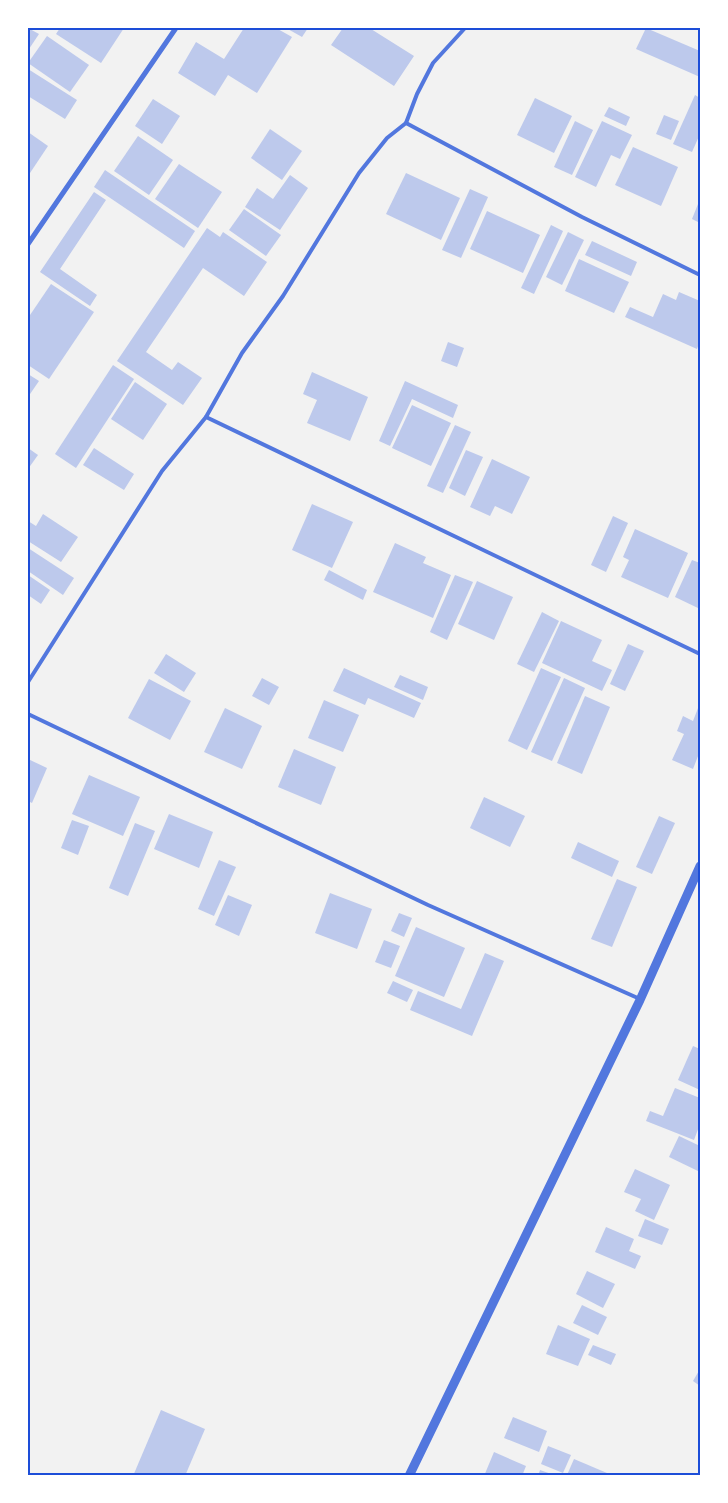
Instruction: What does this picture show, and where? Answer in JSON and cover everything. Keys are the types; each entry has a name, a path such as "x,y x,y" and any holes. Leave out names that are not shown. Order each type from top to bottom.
{"street":[{"path":"28,244 176,28"},
{"path":"409,1476 640,1000 700,866"}],"lane":[{"path":"28,682 162,471 206,417 242,353 283,296 359,173 387,138 406,124 417,94 433,63 465,28"},
{"path":"406,124 582,217 700,275"},
{"path":"206,417 700,654"},
{"path":"28,714 428,905 640,1000"}],"building":[{"path":"28,28 39,34 29,49 28,48"},
{"path":"60,28 124,28 101,63 56,34"},
{"path":"244,28 276,28 292,37 257,93 228,75 215,96 178,73 196,42 224,59"},
{"path":"286,28 308,28 302,37"},
{"path":"343,28 372,28 414,56 394,86 331,45"},
{"path":"646,28 700,51 700,77 636,49"},
{"path":"47,36 89,65 70,92 28,63"},
{"path":"28,69 77,100 65,119 28,96"},
{"path":"695,95 700,98 700,134 692,152 673,144"},
{"path":"535,98 572,116 554,153 517,135"},
{"path":"153,99 180,116 162,144 135,126"},
{"path":"609,107 630,117 626,126 604,116"},
{"path":"664,115 679,121 671,140 656,134"},
{"path":"575,121 593,130 572,175 554,167"},
{"path":"602,121 632,135 620,159 611,155 596,187 575,177"},
{"path":"270,129 302,151 282,180 251,158"},
{"path":"28,132 48,146 28,176"},
{"path":"138,136 173,160 149,195 114,171"},
{"path":"633,147 678,167 661,206 615,185"},
{"path":"179,164 222,192 198,228 155,199"},
{"path":"105,170 195,231 184,248 94,187"},
{"path":"406,173 460,198 441,240 386,214"},
{"path":"290,175 308,188 280,230 245,207 257,188 273,199"},
{"path":"470,189 488,197 461,258 442,250"},
{"path":"94,192 106,200 60,269 97,295 90,306 40,272"},
{"path":"700,199 700,223 692,219"},
{"path":"244,209 281,235 266,256 229,230"},
{"path":"487,211 540,235 523,273 470,249"},
{"path":"551,225 563,231 534,294 521,288"},
{"path":"207,228 220,237 223,232 267,262 244,296 203,268 146,352 172,370 178,362 202,378 183,405 117,361"},
{"path":"568,232 584,240 562,285 546,277"},
{"path":"592,241 637,262 631,276 585,255"},
{"path":"579,259 629,282 614,313 565,291"},
{"path":"51,284 94,312 49,379 28,365 28,318"},
{"path":"679,292 700,301 700,341 697,349 625,317 630,307 653,317 663,294 676,300"},
{"path":"448,342 464,348 457,367 441,361"},
{"path":"113,365 134,379 76,468 55,454"},
{"path":"312,372 368,397 350,441 307,423 317,400 303,394"},
{"path":"28,374 39,381 28,397"},
{"path":"405,381 458,405 453,418 412,399 390,446 379,441"},
{"path":"135,382 167,404 143,440 111,419"},
{"path":"412,405 451,423 431,466 392,448"},
{"path":"455,425 471,432 443,493 427,486"},
{"path":"28,448 38,455 28,469"},
{"path":"94,448 134,474 124,490 83,465"},
{"path":"466,450 483,457 465,496 449,488"},
{"path":"492,459 530,477 512,514 495,506 490,516 470,507"},
{"path":"312,504 353,522 332,568 292,550"},
{"path":"43,514 78,537 61,562 28,541 28,521 36,526"},
{"path":"613,516 628,523 606,572 591,565"},
{"path":"635,529 688,553 668,598 621,577 629,560 623,557"},
{"path":"395,543 426,557 423,563 451,575 433,618 373,592"},
{"path":"28,548 74,578 63,595 28,571"},
{"path":"692,560 700,563 700,609 675,597"},
{"path":"329,570 367,590 363,600 324,580"},
{"path":"28,575 50,590 41,604 28,595"},
{"path":"455,575 473,582 447,640 430,632"},
{"path":"477,581 513,597 494,640 458,624"},
{"path":"542,612 559,621 534,672 517,664"},
{"path":"561,621 602,640 592,661 612,670 602,691 542,663"},
{"path":"628,644 644,651 625,691 610,684"},
{"path":"166,654 196,673 184,692 154,673"},
{"path":"344,668 421,703 414,718 368,698 365,705 333,691"},
{"path":"541,668 561,677 527,750 508,741"},
{"path":"400,675 428,687 423,700 394,687"},
{"path":"262,678 279,687 269,705 252,696"},
{"path":"564,678 585,688 552,761 531,752"},
{"path":"149,679 191,701 170,740 128,718"},
{"path":"585,696 610,707 582,774 557,763"},
{"path":"324,700 359,715 343,752 308,738"},
{"path":"700,703 700,751 693,769 672,760 684,734 677,731 683,716 693,721"},
{"path":"225,708 262,726 242,769 204,752"},
{"path":"294,749 336,767 321,805 278,787"},
{"path":"28,759 47,768 32,803 28,801"},
{"path":"89,775 140,797 123,836 72,814"},
{"path":"484,797 525,816 510,847 470,828"},
{"path":"169,814 213,832 199,868 154,849"},
{"path":"659,816 675,823 652,874 636,867"},
{"path":"72,820 89,826 78,855 61,848"},
{"path":"135,823 155,831 128,896 109,888"},
{"path":"578,842 619,861 612,877 571,858"},
{"path":"219,860 236,867 214,916 198,909"},
{"path":"617,879 637,887 612,947 591,939"},
{"path":"330,893 372,909 357,949 315,933"},
{"path":"228,895 252,905 239,936 215,925"},
{"path":"399,913 412,918 404,937 391,931"},
{"path":"416,927 465,948 444,997 395,976"},
{"path":"384,940 400,946 391,968 375,962"},
{"path":"485,953 504,961 472,1036 410,1010 418,991 461,1009"},
{"path":"393,981 413,990 407,1002 387,993"},
{"path":"693,1046 700,1049 700,1090 678,1080"},
{"path":"675,1088 700,1098 700,1124 694,1140 646,1121 650,1111 663,1116"},
{"path":"679,1136 700,1146 700,1172 669,1157"},
{"path":"635,1169 670,1185 654,1220 635,1211 641,1199 624,1192"},
{"path":"645,1219 669,1229 662,1245 638,1236"},
{"path":"606,1227 634,1239 629,1251 641,1256 635,1269 595,1252"},
{"path":"587,1271 615,1284 603,1308 576,1294"},
{"path":"582,1305 607,1317 598,1335 573,1323"},
{"path":"558,1325 590,1339 578,1366 546,1354"},
{"path":"593,1345 616,1354 611,1365 588,1355"},
{"path":"700,1369 700,1386 693,1381"},
{"path":"161,1410 205,1429 185,1476 133,1476"},
{"path":"513,1417 547,1431 539,1452 504,1438"},
{"path":"548,1446 571,1455 563,1473 541,1464"},
{"path":"494,1452 526,1466 522,1476 484,1476"},
{"path":"574,1459 607,1473 606,1476 567,1475"},
{"path":"540,1470 554,1475 554,1476 538,1476"}]}
